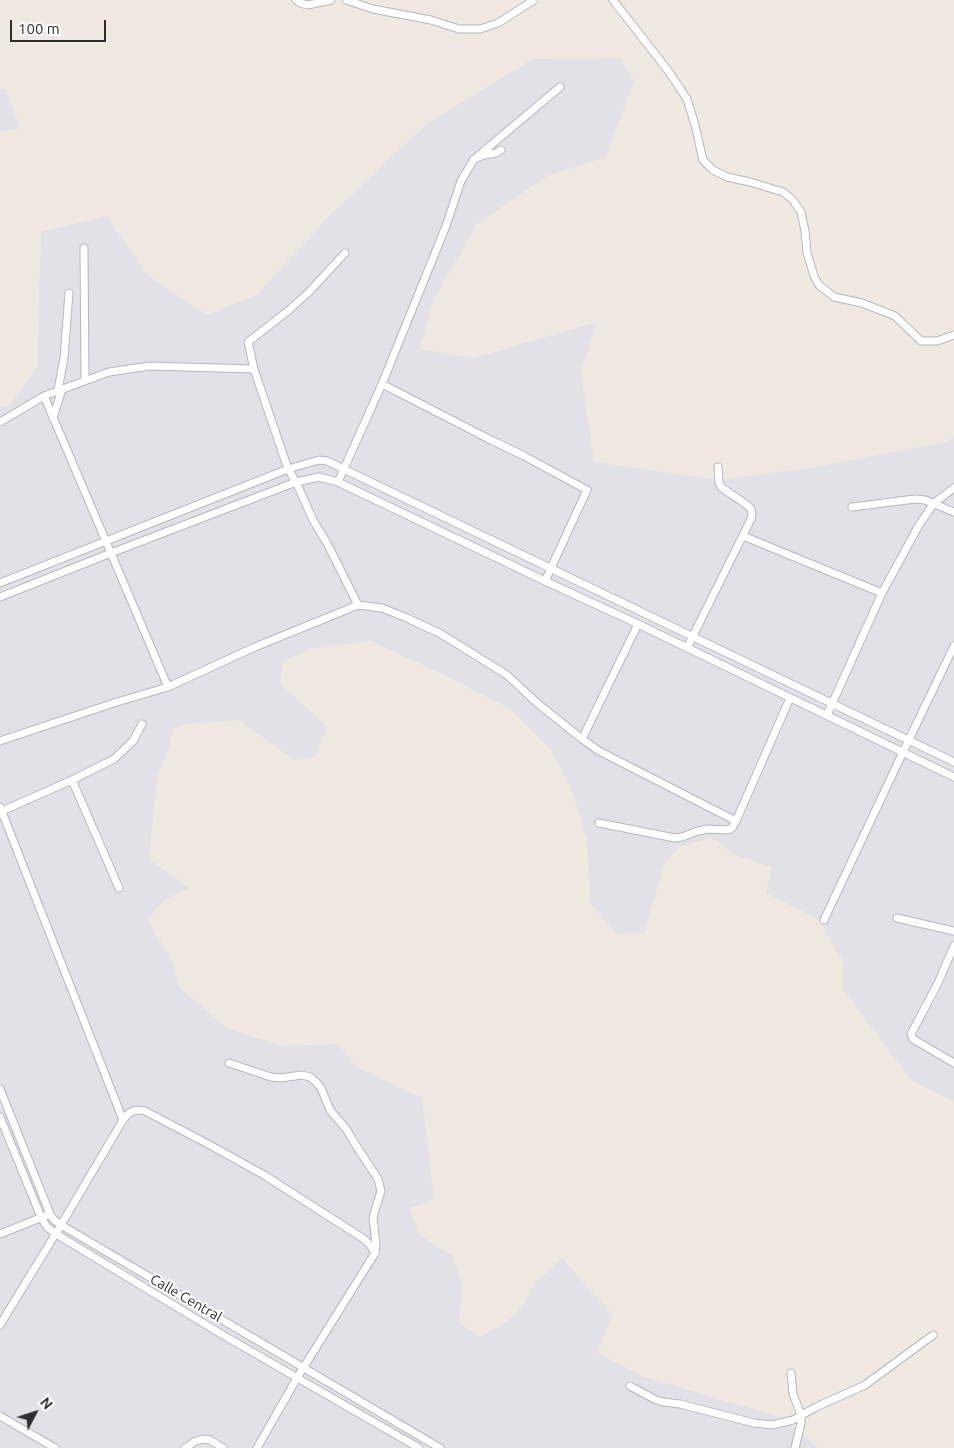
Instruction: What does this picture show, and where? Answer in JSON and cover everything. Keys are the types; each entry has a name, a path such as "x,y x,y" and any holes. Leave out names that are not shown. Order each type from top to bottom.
{"street":[{"path":"296,0 308,5 331,0"},
{"path":"346,0 374,9 431,20 459,29 480,29 498,23 534,0"},
{"path":"613,0 669,72 687,99 703,160 713,170 728,177 783,192 792,199 801,212 807,253 814,276 823,289 834,298 862,303 895,316 921,340 937,341 954,335"},
{"path":"338,482 382,384 446,226 461,181 468,168 474,159 560,87"},
{"path":"474,159 484,155 496,154 501,150"},
{"path":"84,248 85,381"},
{"path":"345,253 309,292 248,342 254,369 288,469 358,605"},
{"path":"53,418 60,390 69,293"},
{"path":"0,422 44,396 109,372 150,366 254,369"},
{"path":"382,384 587,490 545,581"},
{"path":"44,396 168,687"},
{"path":"0,583 288,469 319,460 327,461 954,762"},
{"path":"687,648 751,519 751,509 721,487 718,482 718,467"},
{"path":"0,597 111,552 296,482 319,477 338,482 954,776"},
{"path":"827,715 882,593 919,525 934,503 954,488"},
{"path":"852,507 915,499 925,500 954,512"},
{"path":"743,536 882,593"},
{"path":"0,741 168,687 255,647 358,605 382,608 441,634 507,675 537,704 599,751 736,821"},
{"path":"582,739 638,624"},
{"path":"824,920 954,646"},
{"path":"600,823 675,838 708,829 728,830 732,828 790,698"},
{"path":"123,1120 1,810 72,780 114,759 133,741 142,724"},
{"path":"72,780 118,888"},
{"path":"897,918 954,931"},
{"path":"954,946 939,981 911,1034 913,1040 954,1063"},
{"path":"229,1063 271,1077 281,1078 306,1075 319,1085 330,1110 347,1130 378,1179 381,1187 372,1218 376,1245 375,1254 297,1378 257,1448"},
{"name":"Calle Central","path":"0,1089 54,1220 440,1448"},
{"path":"0,1325 123,1120 129,1113 136,1110 145,1111 264,1175 364,1239 375,1254"},
{"name":"Calle Central","path":"0,1117 41,1217 47,1227 223,1335 419,1448"},
{"path":"0,1234 50,1214"},
{"path":"630,1386 656,1400 680,1404 754,1423 772,1425 793,1420 865,1385 933,1335"},
{"path":"791,1373 793,1394 801,1415 795,1448"},
{"path":"0,1416 56,1448"},
{"path":"186,1448 196,1441 203,1439 210,1440 223,1448"}],"shaded area":[{"path":"620,58 634,81 606,157 547,176 477,224 434,299 419,349 473,358 597,322 581,372 594,462 717,480 810,468 946,442 954,437 954,1102 912,1081 842,988 844,963 818,919 766,893 772,867 733,854 712,837 680,847 665,862 644,933 616,934 590,902 587,839 572,791 551,750 509,708 371,641 314,648 283,661 280,683 327,727 315,757 294,760 239,720 187,724 173,729 169,748 157,777 149,859 189,888 166,899 147,919 173,962 180,988 228,1029 281,1046 339,1044 356,1067 422,1098 434,1200 410,1208 418,1234 452,1256 462,1283 459,1323 481,1337 516,1315 535,1283 562,1258 612,1314 598,1353 644,1377 784,1418 818,1448 0,1448 0,407 9,406 37,368 41,232 107,216 147,275 207,315 257,295 330,215 428,123 533,59"},
{"path":"0,89 6,90 20,128 0,132"}]}
